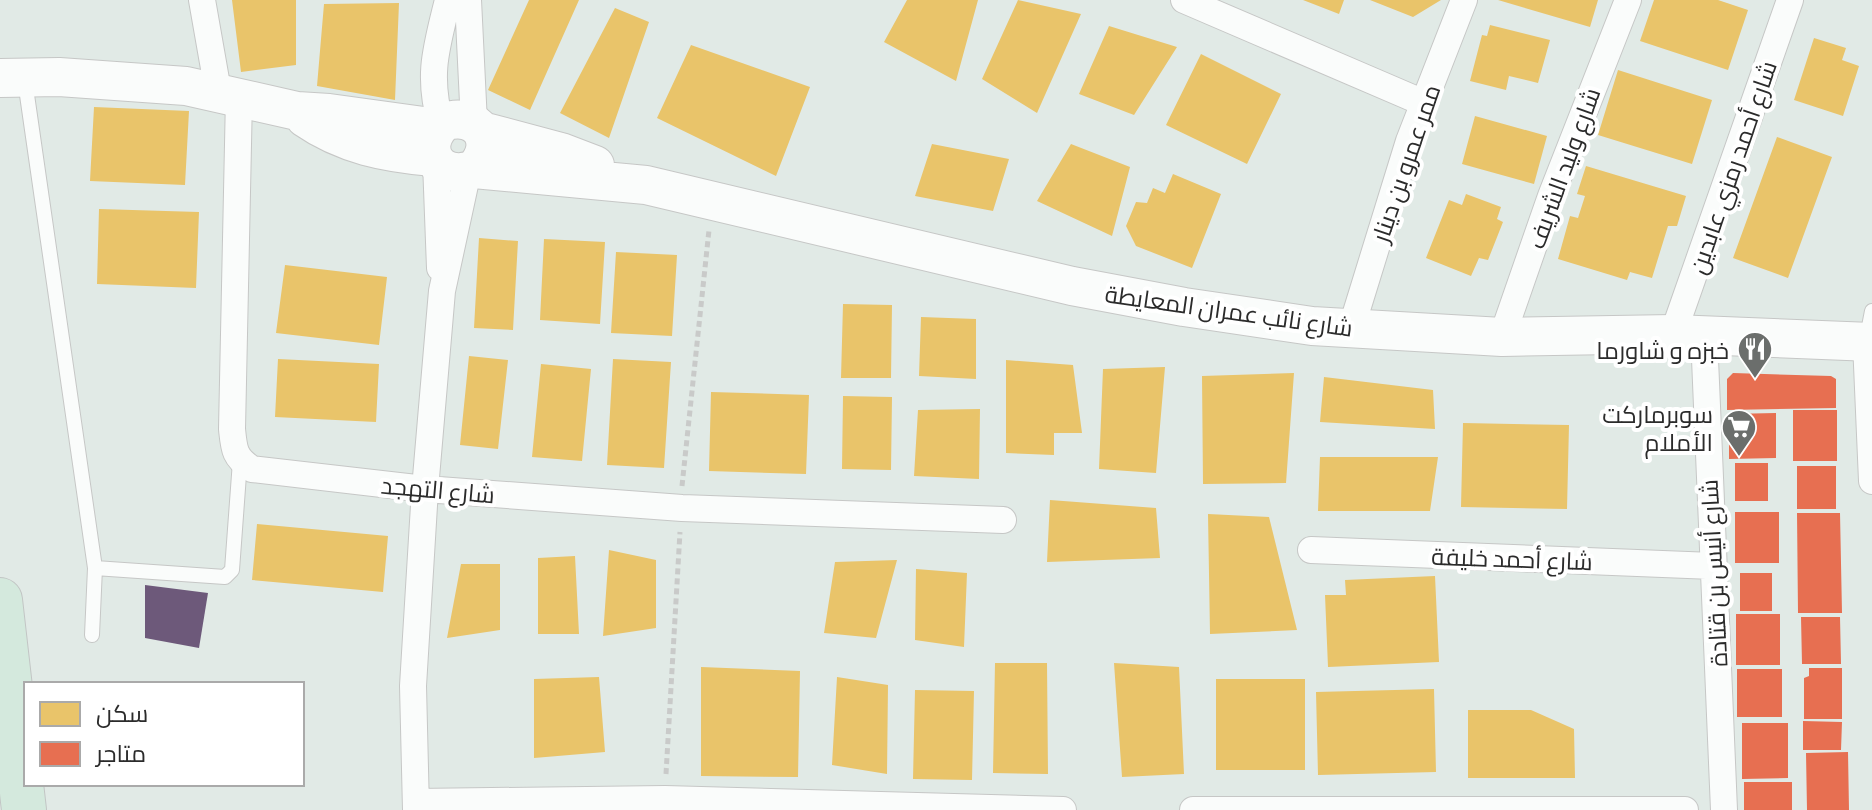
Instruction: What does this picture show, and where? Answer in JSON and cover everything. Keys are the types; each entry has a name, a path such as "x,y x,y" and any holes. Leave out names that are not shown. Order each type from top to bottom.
{"highway":[{"path":"0,600 24,782"}],"street":[{"path":"202,0 228,94 232,429 234,448 240,461"},
{"path":"448,0 432,69 432,90 456,146"},
{"path":"468,0 456,146 436,219 442,291 425,489 413,686 416,806 722,805 1063,810"},
{"path":"1184,0 1424,103"},
{"name":"ممر عمرو بن دينار","path":"1351,329 1397,178 1464,0"},
{"name":"شارع وليد الشريف","path":"1502,337 1551,196 1628,0"},
{"name":"شارع أحمد رمزي عابدين","path":"1688,335 1790,0"},
{"name":"شارع نائب عمران المعايطة","path":"10,82 59,77 156,83 228,94 297,111 329,113 456,146 646,185 1072,286 1312,326 1502,337 1870,332"},
{"path":"1870,332 1872,481"},
{"name":"شارع أنيس بن قتادة","path":"1688,335 1713,566 1724,810"},
{"name":"شارع التهجد","path":"240,461 264,472 425,489 682,508 1003,520"},
{"name":"شارع أحمد خليفة","path":"1311,550 1713,566"},
{"path":"1193,810 1685,810"}],"lane":[{"path":"10,82 95,568 92,635"},
{"path":"95,568 225,577 232,570 240,461"}],"building: سكن":[{"path":"232,0 296,0 296,65 241,72"},
{"path":"529,0 579,0 530,110 488,90"},
{"path":"907,0 978,0 956,81 884,42"},
{"path":"1018,0 1081,14 1037,113 982,79"},
{"path":"1303,0 1344,0 1339,14"},
{"path":"1370,0 1441,0 1413,17"},
{"path":"1498,0 1598,0 1590,27"},
{"path":"1654,0 1718,0 1748,10 1728,70 1640,41"},
{"path":"399,3 395,100 317,86 324,4"},
{"path":"615,8 649,22 609,138 560,113"},
{"path":"1490,25 1550,40 1538,83 1509,76 1506,90 1470,81 1482,35 1487,36"},
{"path":"1109,26 1177,47 1134,115 1079,94"},
{"path":"1814,38 1846,48 1842,60 1859,66 1843,116 1794,100"},
{"path":"691,45 810,87 776,176 657,118"},
{"path":"1201,54 1281,94 1247,164 1166,125"},
{"path":"1618,70 1712,100 1692,164 1598,135"},
{"path":"94,107 189,111 185,185 90,181"},
{"path":"1475,116 1547,136 1534,184 1462,164"},
{"path":"1777,137 1832,157 1788,278 1733,258"},
{"path":"932,144 1009,159 993,211 915,196"},
{"path":"1071,144 1130,167 1112,236 1037,201"},
{"path":"1586,166 1686,196 1677,226 1668,226 1652,278 1630,272 1627,280 1558,259 1570,216 1578,218 1585,196 1577,194"},
{"path":"1173,174 1221,194 1192,268 1136,246 1126,226 1136,202 1147,203 1153,188 1165,193"},
{"path":"1466,194 1501,207 1497,219 1503,222 1488,260 1479,258 1471,276 1426,258 1449,200 1462,205"},
{"path":"99,209 199,212 196,288 97,284"},
{"path":"479,238 518,241 513,330 474,328"},
{"path":"544,239 605,242 600,324 540,320"},
{"path":"616,252 677,255 672,336 611,333"},
{"path":"285,265 387,277 379,345 276,333"},
{"path":"843,304 892,305 891,378 841,378"},
{"path":"921,317 976,319 976,379 919,376"},
{"path":"469,356 508,360 498,449 460,445"},
{"path":"278,359 379,364 376,422 275,417"},
{"path":"613,359 671,362 664,468 607,465"},
{"path":"1006,360 1073,365 1082,433 1054,433 1054,455 1006,453"},
{"path":"541,364 591,369 582,461 532,457"},
{"path":"1165,367 1156,473 1099,469 1103,369"},
{"path":"1294,373 1286,483 1203,484 1202,376"},
{"path":"1324,377 1433,390 1435,429 1320,422"},
{"path":"711,392 809,395 806,474 709,471"},
{"path":"843,396 892,397 891,470 842,469"},
{"path":"980,409 979,479 914,476 918,410"},
{"path":"1463,423 1569,425 1567,509 1461,507"},
{"path":"1320,457 1438,457 1430,511 1318,511"},
{"path":"1050,500 1156,508 1160,558 1047,562"},
{"path":"1208,514 1269,517 1297,630 1210,634"},
{"path":"257,524 388,536 383,592 252,580"},
{"path":"609,550 656,560 656,628 603,636"},
{"path":"575,556 579,634 538,634 538,558"},
{"path":"897,560 876,638 824,633 835,562"},
{"path":"461,564 500,564 500,630 447,638"},
{"path":"916,569 967,573 964,647 915,640"},
{"path":"1435,576 1439,662 1328,667 1325,595 1346,595 1345,580"},
{"path":"995,663 1047,663 1048,774 993,773"},
{"path":"1114,663 1179,667 1184,774 1122,777"},
{"path":"701,667 800,671 798,777 701,776"},
{"path":"599,677 605,752 534,758 534,679"},
{"path":"837,677 888,685 887,774 832,765"},
{"path":"1216,679 1305,679 1305,770 1216,770"},
{"path":"1434,689 1436,772 1318,775 1316,692"},
{"path":"915,690 974,691 972,780 913,779"},
{"path":"1468,710 1531,710 1574,729 1575,778 1468,778"}],"building: متاجر":[{"path":"1733,373 1831,376 1836,379 1836,408 1727,410 1727,379"},
{"path":"1793,410 1837,410 1837,461 1793,461"},
{"path":"1776,413 1776,458 1729,459 1729,414"},
{"path":"1735,463 1768,463 1768,501 1735,501"},
{"path":"1797,466 1836,466 1836,509 1797,509"},
{"path":"1735,512 1779,512 1779,563 1735,563"},
{"path":"1797,513 1840,513 1842,613 1798,613"},
{"path":"1740,573 1772,573 1772,611 1740,611"},
{"path":"1736,614 1780,614 1780,665 1736,665"},
{"path":"1801,617 1840,617 1841,664 1802,664"},
{"path":"1809,668 1842,668 1842,719 1804,719 1804,678 1809,676"},
{"path":"1737,669 1782,669 1782,717 1737,717"},
{"path":"1803,721 1842,722 1841,750 1803,750"},
{"path":"1742,723 1788,723 1788,778 1742,779"},
{"path":"1848,752 1849,810 1807,810 1806,753"},
{"path":"1744,782 1792,782 1792,810 1744,810"}],"building: مكاتب":[{"path":"145,585 208,593 199,648 145,638"}],"place":[{"name":"خبزه و شاورما","path":"1755,380"},
{"name":"سوبرماركت الأملام","path":"1739,458"}]}
